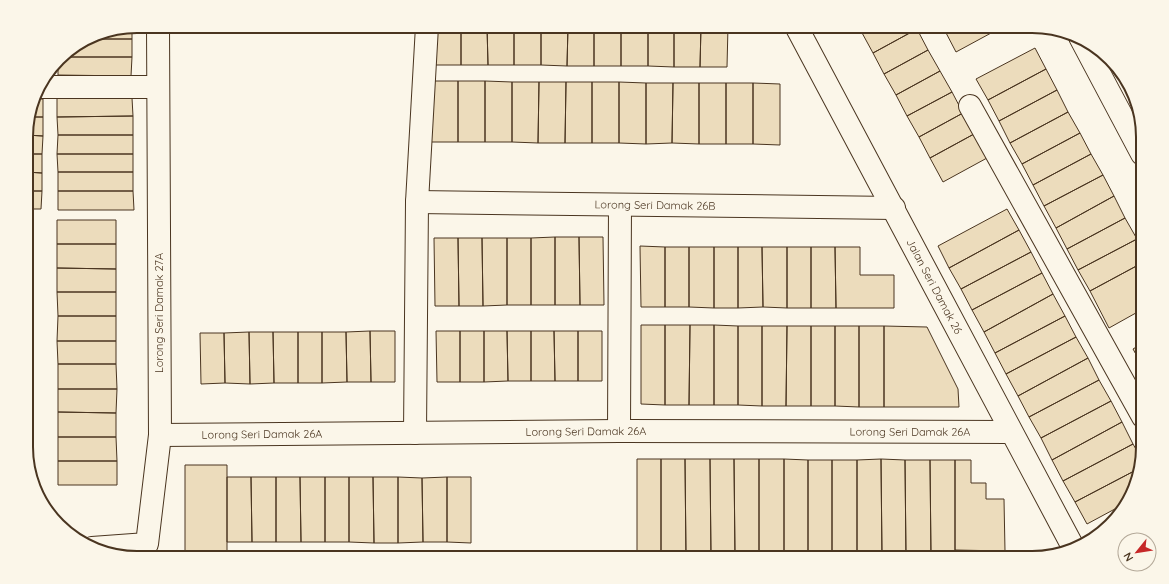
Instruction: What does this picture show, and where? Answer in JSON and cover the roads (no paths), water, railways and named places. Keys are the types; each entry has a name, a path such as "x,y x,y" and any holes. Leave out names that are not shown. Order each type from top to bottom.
{"street":[{"name":"Lorong Seri Damak 27A","path":"120,550 146,551 160,435 158,33"},
{"path":"415,433 417,202 427,33"},
{"name":"Jalan Seri Damak 26","path":"800,33 894,208 1071,544"},
{"path":"1088,49 1133,120"},
{"path":"46,88 158,87"},
{"path":"970,106 1136,404"},
{"name":"Lorong Seri Damak 26B","path":"417,202 894,208"},
{"path":"619,431 620,205"},
{"name":"Lorong Seri Damak 26A","path":"160,435 619,431 1011,432"}]}
